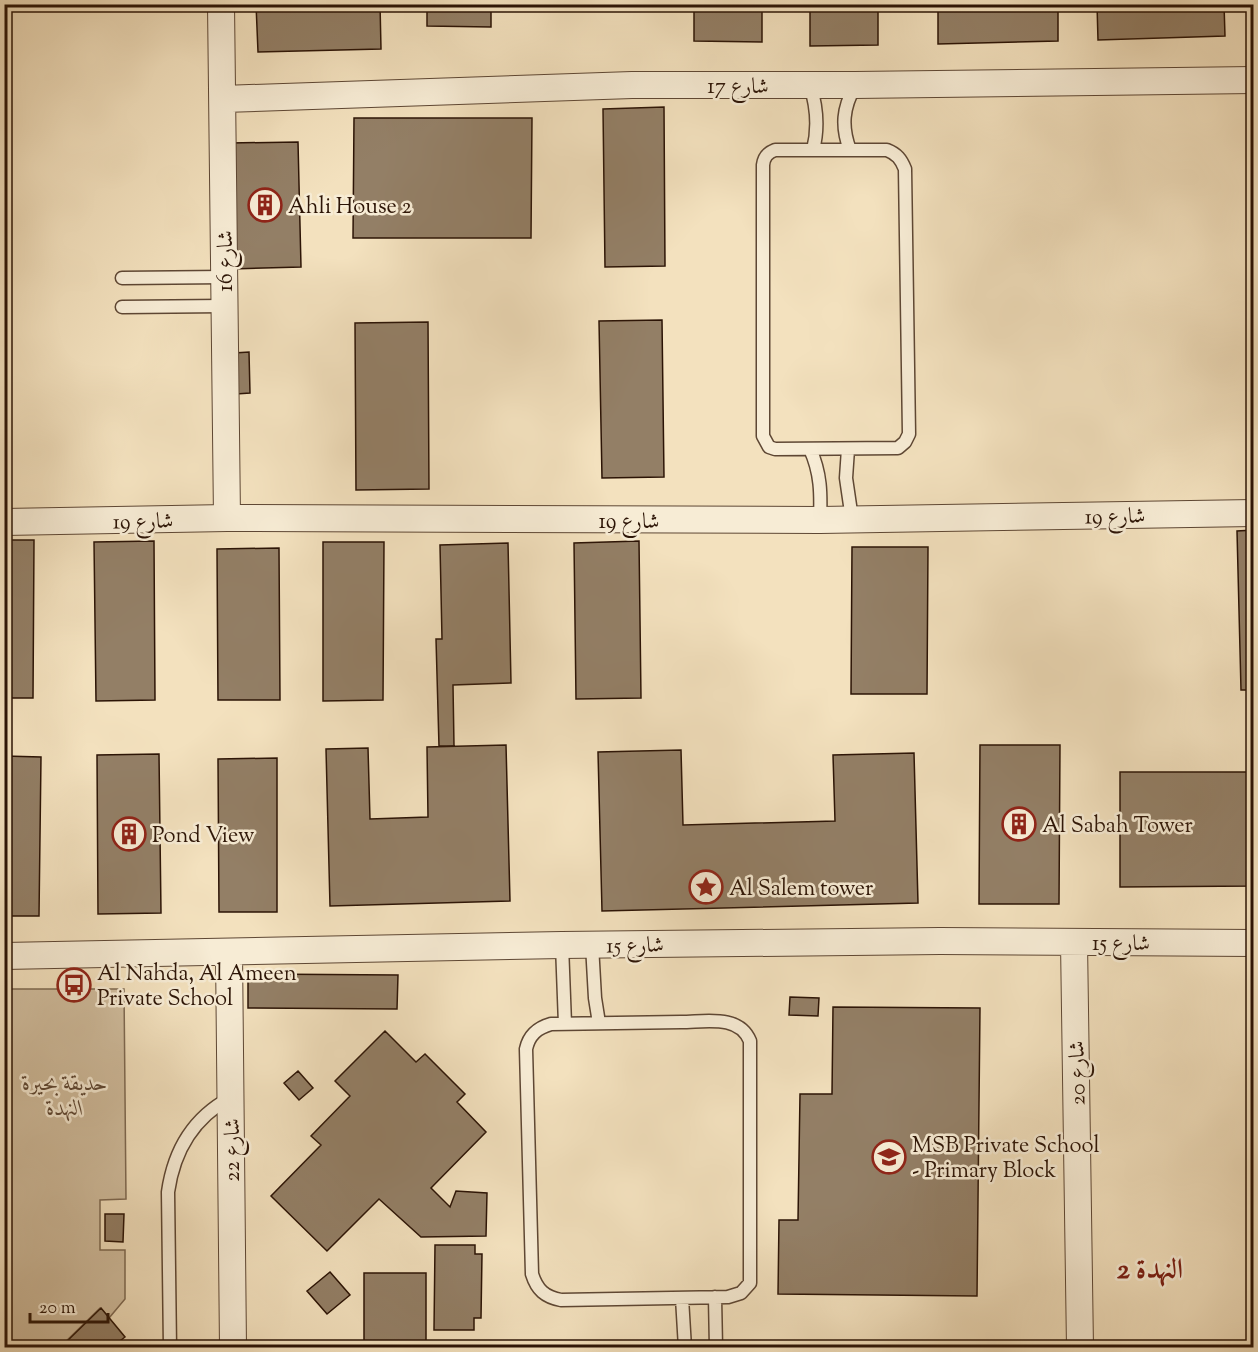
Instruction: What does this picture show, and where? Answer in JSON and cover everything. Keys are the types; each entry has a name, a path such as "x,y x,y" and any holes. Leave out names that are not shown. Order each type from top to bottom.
{"street":[{"name":"شارع 16","path":"221,4 227,518"},
{"name":"شارع 17","path":"223,99 632,84 855,85 1254,80"},
{"name":"شارع 19","path":"4,522 227,518 820,520 1254,513"},
{"name":"شارع 15","path":"8,954 940,941 1254,943"},
{"name":"شارع 20","path":"1074,942 1080,1347"},
{"name":"شارع 22","path":"229,952 233,1347"}],"lane":[{"path":"810,85 818,118 813,150"},
{"path":"850,150 844,134 843,117 847,100 855,85"},
{"path":"775,150 850,150 887,150 895,153 902,160 905,169 909,434 898,448 775,449 770,447 763,436 764,158 775,150"},
{"path":"122,278 225,277"},
{"path":"122,307 224,306"},
{"path":"848,448 846,478 852,519"},
{"path":"810,449 821,479 820,520"},
{"path":"562,945 565,1024"},
{"path":"592,945 599,1023"},
{"path":"728,1022 736,1024 747,1034 750,1041 751,1276 750,1283 741,1293 735,1296 715,1297 561,1300 542,1293 535,1284 532,1274 526,1050 528,1042 537,1030 551,1024 599,1023 728,1022"},
{"path":"170,1347 168,1192 170,1175 175,1159 191,1130 214,1107 230,1098"},
{"path":"715,1297 716,1347"},
{"path":"682,1298 685,1347"}],"green space":[{"name":"حديقة بحيرة النهدة","path":"5,989 124,989 126,1199 100,1200 100,1250 125,1250 125,1299 109,1318 100,1308 60,1347 5,1347"}],"building":[{"path":"256,4 380,4 381,49 258,52"},
{"path":"427,4 491,4 491,27 427,26"},
{"path":"694,4 762,4 762,42 694,41"},
{"path":"810,4 878,4 878,45 810,46"},
{"path":"938,4 1058,4 1058,41 938,44"},
{"path":"1097,4 1224,4 1225,36 1098,40"},
{"path":"664,107 665,266 605,267 603,109"},
{"path":"354,118 532,118 531,238 353,238"},
{"name":"Ahli House 2","path":"298,142 301,267 232,269 230,143"},
{"path":"662,320 664,477 602,478 599,321"},
{"path":"428,322 429,489 356,490 355,323"},
{"path":"249,352 250,393 236,394 234,353"},
{"path":"1254,530 1254,690 1241,690 1237,531"},
{"path":"4,540 34,540 33,698 4,698"},
{"path":"154,541 155,700 96,701 94,542"},
{"path":"639,541 641,698 576,699 574,543"},
{"path":"323,542 384,542 383,700 323,701"},
{"path":"508,543 511,683 453,685 454,746 439,746 436,639 442,639 440,545"},
{"path":"852,547 928,547 927,694 851,694"},
{"path":"279,548 280,700 218,700 217,549"},
{"path":"506,745 510,901 330,906 326,749 368,748 370,819 428,817 427,747"},
{"name":"Al Sabah Tower","path":"980,745 1060,745 1059,904 979,904"},
{"path":"681,750 683,825 835,821 833,755 914,753 918,903 602,911 598,752"},
{"name":"Pond View","path":"159,754 161,913 98,914 97,755"},
{"path":"4,756 41,757 39,916 4,916"},
{"path":"277,758 277,912 219,912 218,759"},
{"path":"1120,772 1254,772 1254,886 1120,887"},
{"path":"248,974 398,975 397,1009 248,1008"},
{"path":"790,997 819,998 818,1016 789,1015"},
{"name":"MSB Private School - Primary Block","path":"833,1007 980,1008 977,1296 778,1294 779,1220 798,1220 800,1094 832,1094"},
{"path":"385,1031 416,1062 425,1054 465,1094 457,1102 486,1132 431,1188 450,1207 456,1191 487,1193 486,1236 421,1237 379,1199 327,1251 271,1196 321,1145 311,1136 350,1096 335,1081"},
{"path":"298,1071 313,1088 299,1100 284,1083"},
{"path":"105,1214 124,1214 123,1242 105,1241"},
{"path":"435,1245 475,1245 475,1254 482,1254 481,1318 474,1318 474,1330 434,1330"},
{"path":"330,1272 350,1295 327,1314 307,1291"},
{"path":"364,1273 426,1273 426,1343 364,1343"},
{"path":"101,1308 125,1337 111,1348 60,1348"}],"place":[{"name":"Ahli House 2","path":"265,205"},
{"name":"Al Sabah Tower","path":"1019,824"},
{"name":"Pond View","path":"129,834"},
{"name":"Al Salem tower","path":"706,887"},
{"name":"Al Nahda, Al Ameen Private School","path":"74,985"},
{"name":"MSB Private School - Primary Block","path":"889,1157"}],"district":[{"name":"النهدة 2","path":"1150,1268"}]}
